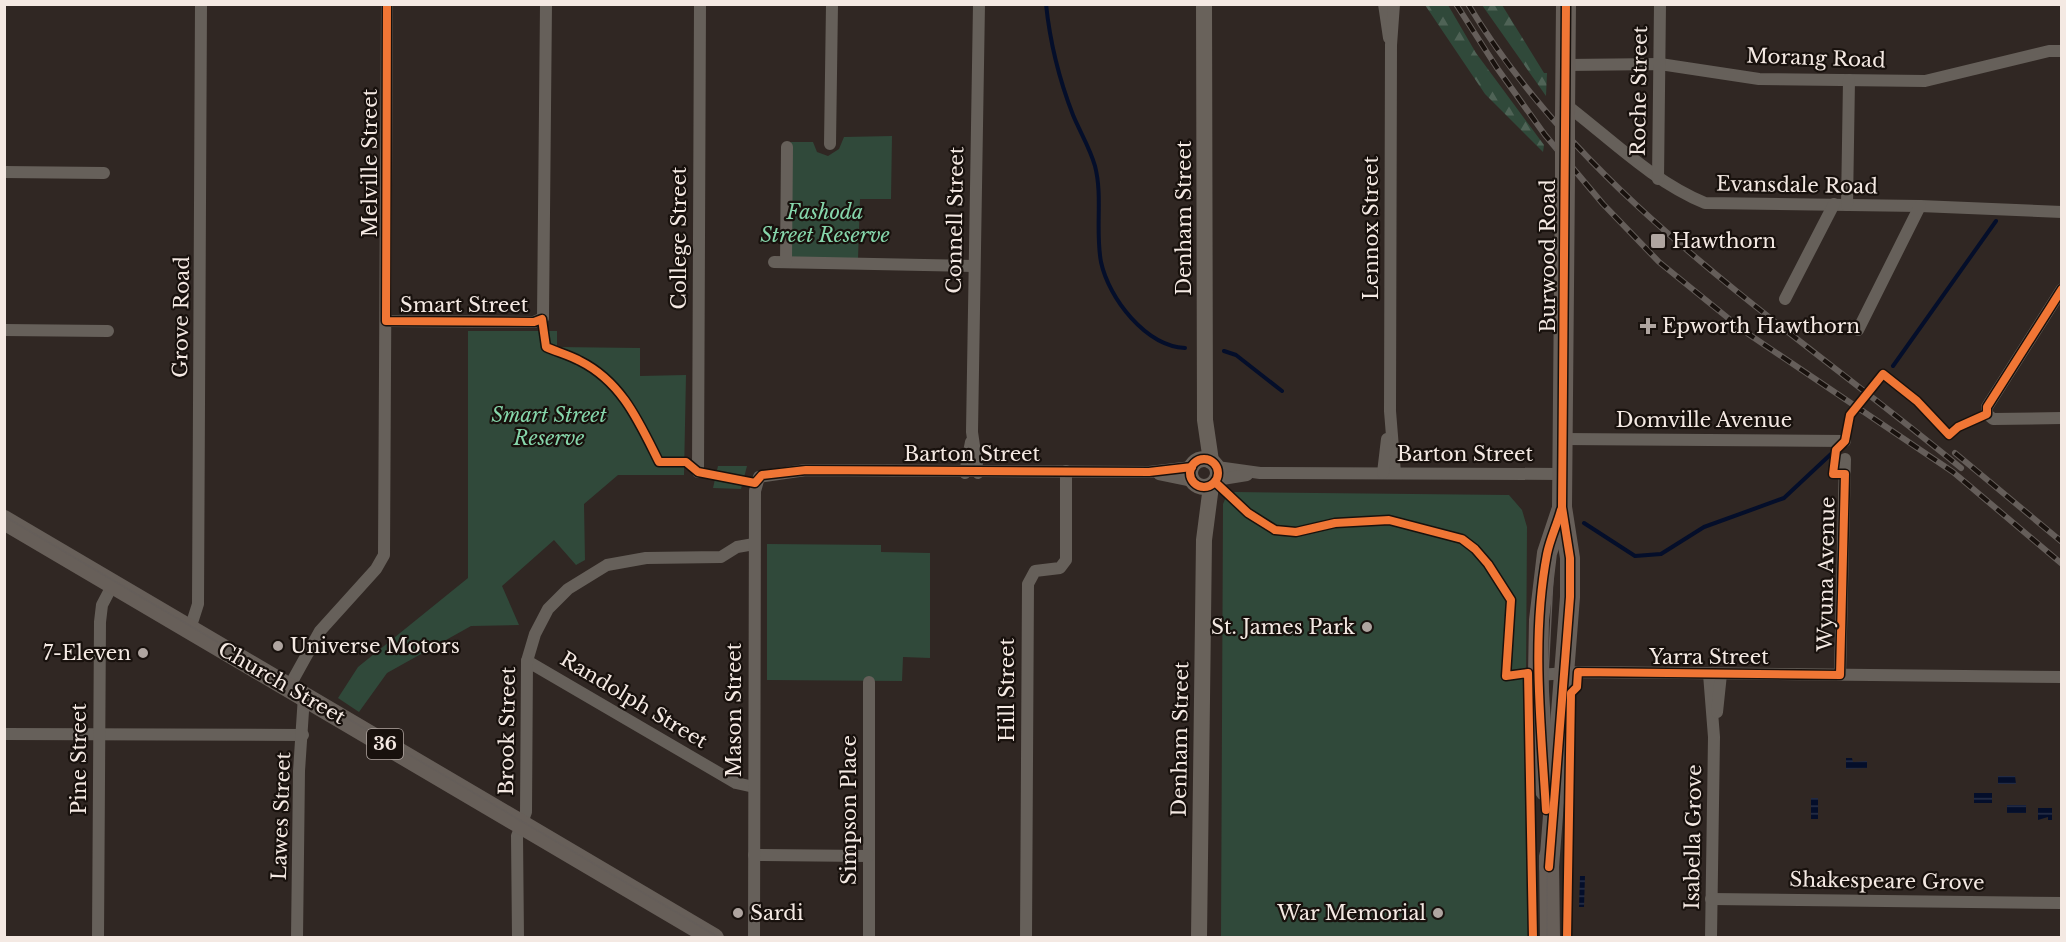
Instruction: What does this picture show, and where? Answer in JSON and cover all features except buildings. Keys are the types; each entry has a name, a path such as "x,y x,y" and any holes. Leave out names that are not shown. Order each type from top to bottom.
{"main road":[{"name":"Burwood Road","path":"1549,867 1564,673 1570,558 1562,507 1566,4"},
{"name":"Burwood Road","path":"1550,938 1549,867 1538,675 1539,620 1547,553 1562,507"},
{"name":"Church Street","path":"4,520 714,938"}],"street":[{"name":"Grove Road","path":"190,629 198,604 201,4"},
{"name":"Melville Street","path":"296,692 320,631 376,569 384,555 387,4"},
{"name":"Smart Street","path":"386,321 534,322 543,318 545,310 546,4"},
{"name":"College Street","path":"698,472 700,4"},
{"path":"830,144 831,4"},
{"name":"Lennox Street","path":"1384,4 1391,45"},
{"name":"Lennox Street","path":"1389,473 1391,45 1394,4"},
{"name":"Roche Street","path":"1658,179 1660,4"},
{"name":"Connell Street","path":"965,473 972,432 979,6"},
{"name":"Denham Street","path":"1199,938 1205,420 1206,8"},
{"name":"Morang Road","path":"1566,65 1660,64 1759,79 1925,81 2049,51 2061,51"},
{"path":"1847,205 1849,80"},
{"name":"Evansdale Road","path":"1565,110 1658,179 1678,192 1705,203 1920,206 2061,212"},
{"path":"787,147 780,262 974,266"},
{"path":"4,172 104,172"},
{"path":"1785,300 1833,204"},
{"path":"1858,330 1920,206"},
{"path":"2061,289 1987,407 1987,414 1993,419 2061,418"},
{"path":"4,330 108,331"},
{"name":"Connell Street","path":"972,432 978,473"},
{"name":"Domville Avenue","path":"1563,439 1845,441"},
{"name":"Wyuna Avenue","path":"1840,675 1845,459"},
{"name":"Barton Street","path":"755,483 762,476 799,470 965,473 1066,471 1563,474"},
{"name":"Hill Street","path":"1026,938 1028,584 1035,571 1060,568 1066,560 1066,471"},
{"name":"Mason Street","path":"754,938 755,483"},
{"name":"Brook Street","path":"518,938 517,836 526,812 527,661 535,634 548,609 568,589 593,572 631,560 722,557 737,547 754,544"},
{"name":"Pine Street","path":"98,938 100,611 113,584"},
{"name":"Randolph Street","path":"527,661 736,783 754,787"},
{"name":"Yarra Street","path":"1538,675 1564,673 2061,677"},
{"name":"Isabella Grove","path":"1711,938 1715,674"},
{"name":"Simpson Place","path":"868,682 869,938"},
{"name":"Lawes Street","path":"296,692 303,735 299,771 297,938"},
{"path":"4,734 303,735"},
{"path":"754,855 868,856"},
{"name":"Shakespeare Grove","path":"1712,899 2061,903"}],"green space":[{"path":"1425,5 1448,5 1476,53 1544,145 1543,152 1485,94"},
{"path":"1482,5 1502,5 1544,73 1547,73 1546,96"},
{"name":"Fashoda Street Reserve","path":"892,136 891,199 860,199 858,259 790,257 791,142 813,142 817,152 828,156 839,149 844,137"},
{"name":"Smart Street Reserve","path":"468,331 557,331 557,347 640,348 640,376 686,375 684,475 618,475 584,504 585,560 576,565 554,540 502,586 519,625 471,626 387,673 359,712 338,698 358,667 468,578"},
{"path":"718,466 747,466 741,489 713,488"},
{"name":"St. James Park","path":"1235,492 1509,495 1522,510 1527,527 1526,677 1530,756 1532,937 1221,937 1223,504 1226,497"},
{"path":"767,544 881,545 881,552 930,553 930,658 903,657 902,681 767,680"}],"water":[{"path":"1846,758 1852,758 1853,762 1867,761 1867,768 1846,769"},
{"path":"1998,776 2015,776 2016,784 1998,784"},
{"path":"1974,793 1992,793 1992,803 1974,803"},
{"path":"1811,798 1818,798 1818,819 1811,819"},
{"path":"2007,805 2026,805 2026,813 2007,813"},
{"path":"2038,808 2052,808 2052,820 2048,820 2048,817 2038,820"},
{"path":"1580,876 1585,876 1584,907 1579,907"}],"waterway":[{"path":"1046,4 1063,88 1095,166 1098,190 1099,250 1105,276 1121,305 1143,330 1157,339 1185,348"},
{"path":"1893,366 1996,221"},
{"path":"1224,351 1236,355 1282,391"},
{"path":"1584,523 1635,556 1661,554 1704,527 1784,498 1831,454"}],"tram line":[{"path":"1547,938 1548,675 1560,439 1563,4"},
{"path":"4,516 720,938"}],"railway":[{"path":"1456,4 1497,68 1545,135 1603,204 1659,262 1744,331 1953,472 2062,564"},
{"path":"1468,4 1516,74 1570,139 1630,199 1760,310 1961,468"},
{"path":"1955,453 2062,542"}],"cycle path":[{"path":"387,4 386,321 534,322 542,319 546,347 580,361 607,380 628,404 659,462 686,462 698,472 755,483 762,475 806,470 1149,472 1192,467"},
{"path":"1549,867 1570,597 1570,558 1562,507 1566,4"},
{"path":"1567,938 1571,693 1577,687 1578,672 1840,675 1845,474 1833,474 1836,450 1845,441 1850,415 1883,374 1917,401 1949,435 1958,427 1987,414 1987,407 2062,289"},
{"path":"1204,459 1214,463 1218,473 1214,483 1204,487 1194,483 1190,473 1194,463 1204,459"},
{"path":"1215,482 1248,513 1275,530 1296,532 1335,523 1389,520 1462,539 1475,549 1488,564 1511,600 1506,676 1528,673 1533,938"},
{"path":"1546,810 1540,714 1539,617 1547,554 1561,510"}],"place":[{"name":"Hawthorn","path":"1658,241"},
{"name":"Epworth Hawthorn","path":"1648,326"},
{"name":"St. James Park","path":"1367,627"},
{"name":"Universe Motors","path":"278,646"},
{"name":"7-Eleven","path":"143,653"},
{"name":"Sardi","path":"738,913"},
{"name":"War Memorial","path":"1438,913"}]}
